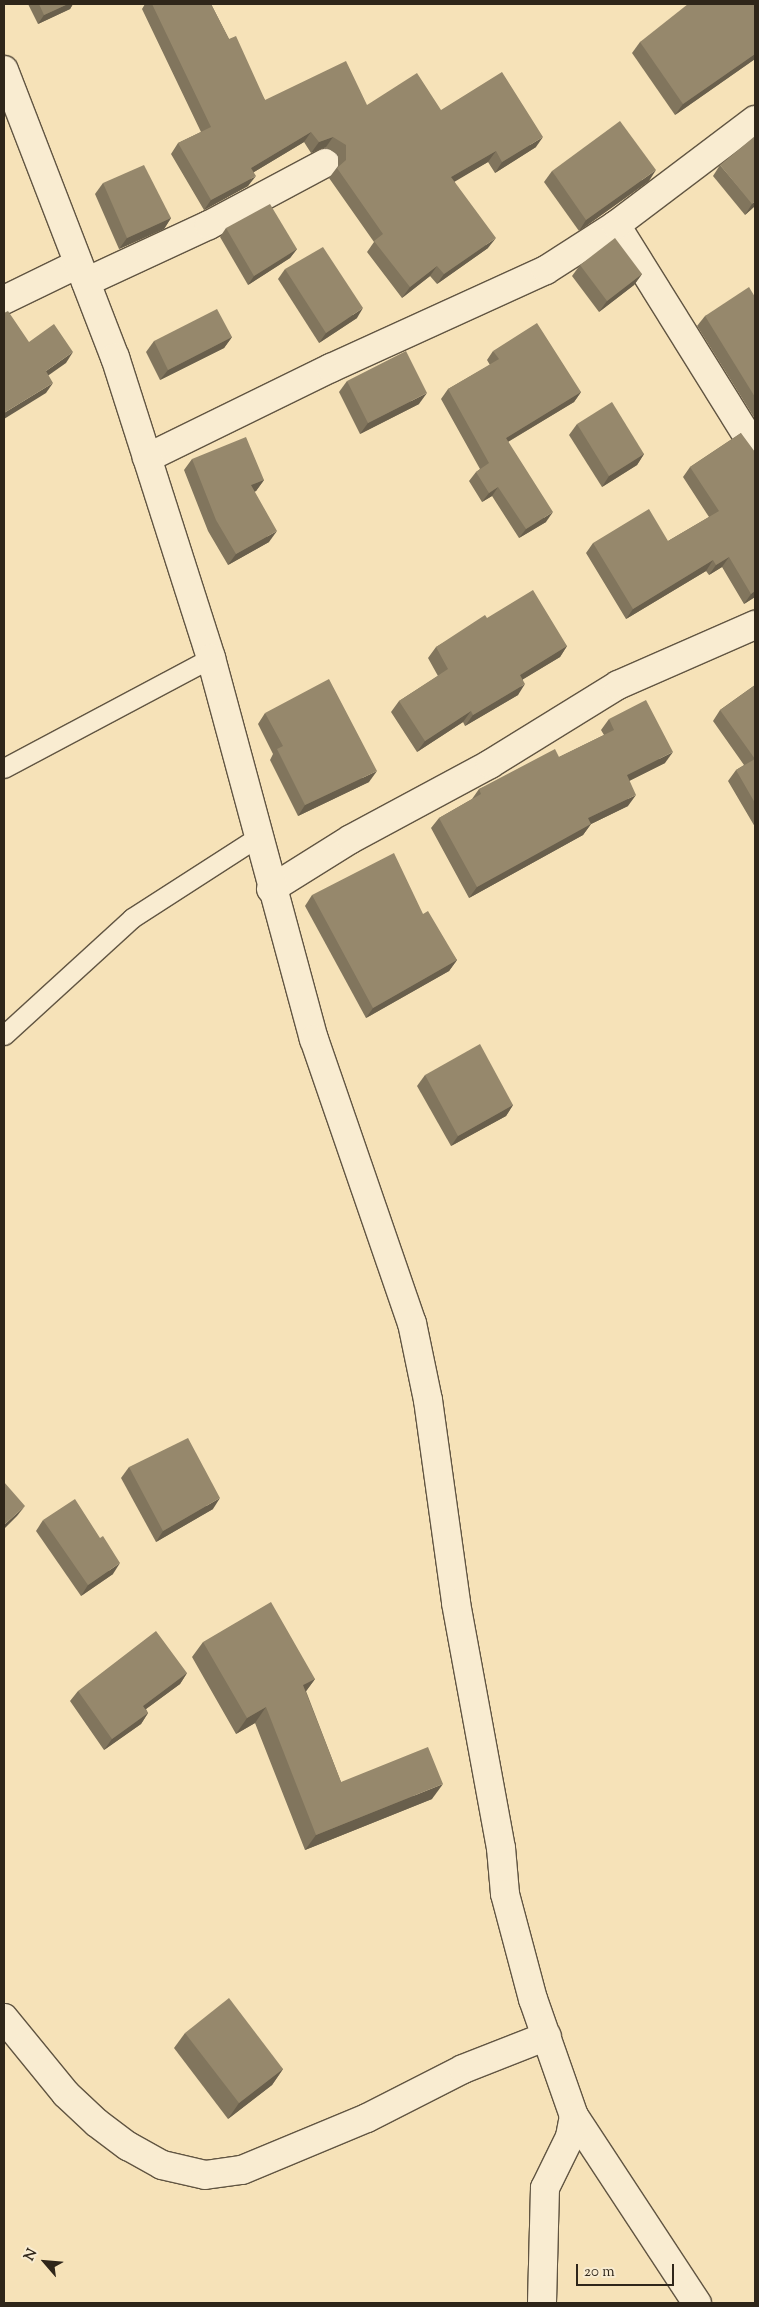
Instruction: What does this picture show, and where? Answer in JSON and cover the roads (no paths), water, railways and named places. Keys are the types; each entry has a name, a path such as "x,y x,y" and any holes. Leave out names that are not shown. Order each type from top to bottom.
{"street":[{"path":"4,70 115,357 211,658 260,835 271,889 314,1039 412,1323 428,1400 456,1603 501,1848 505,1894 533,1999 574,2116 697,2303"},
{"path":"147,458 331,368 546,270 616,225 755,120"},
{"path":"4,300 209,225 325,163"},
{"path":"616,225 755,448"},
{"path":"271,889 351,839 490,764 618,685 752,634"},
{"path":"4,2018 66,2094 105,2129 128,2146 162,2165 206,2175 242,2170 367,2118 463,2069 547,2036"},
{"path":"542,2303 545,2188 570,2137 574,2116"}],"lane":[{"path":"4,768 211,658"},
{"path":"4,1035 132,918 260,835"}]}
